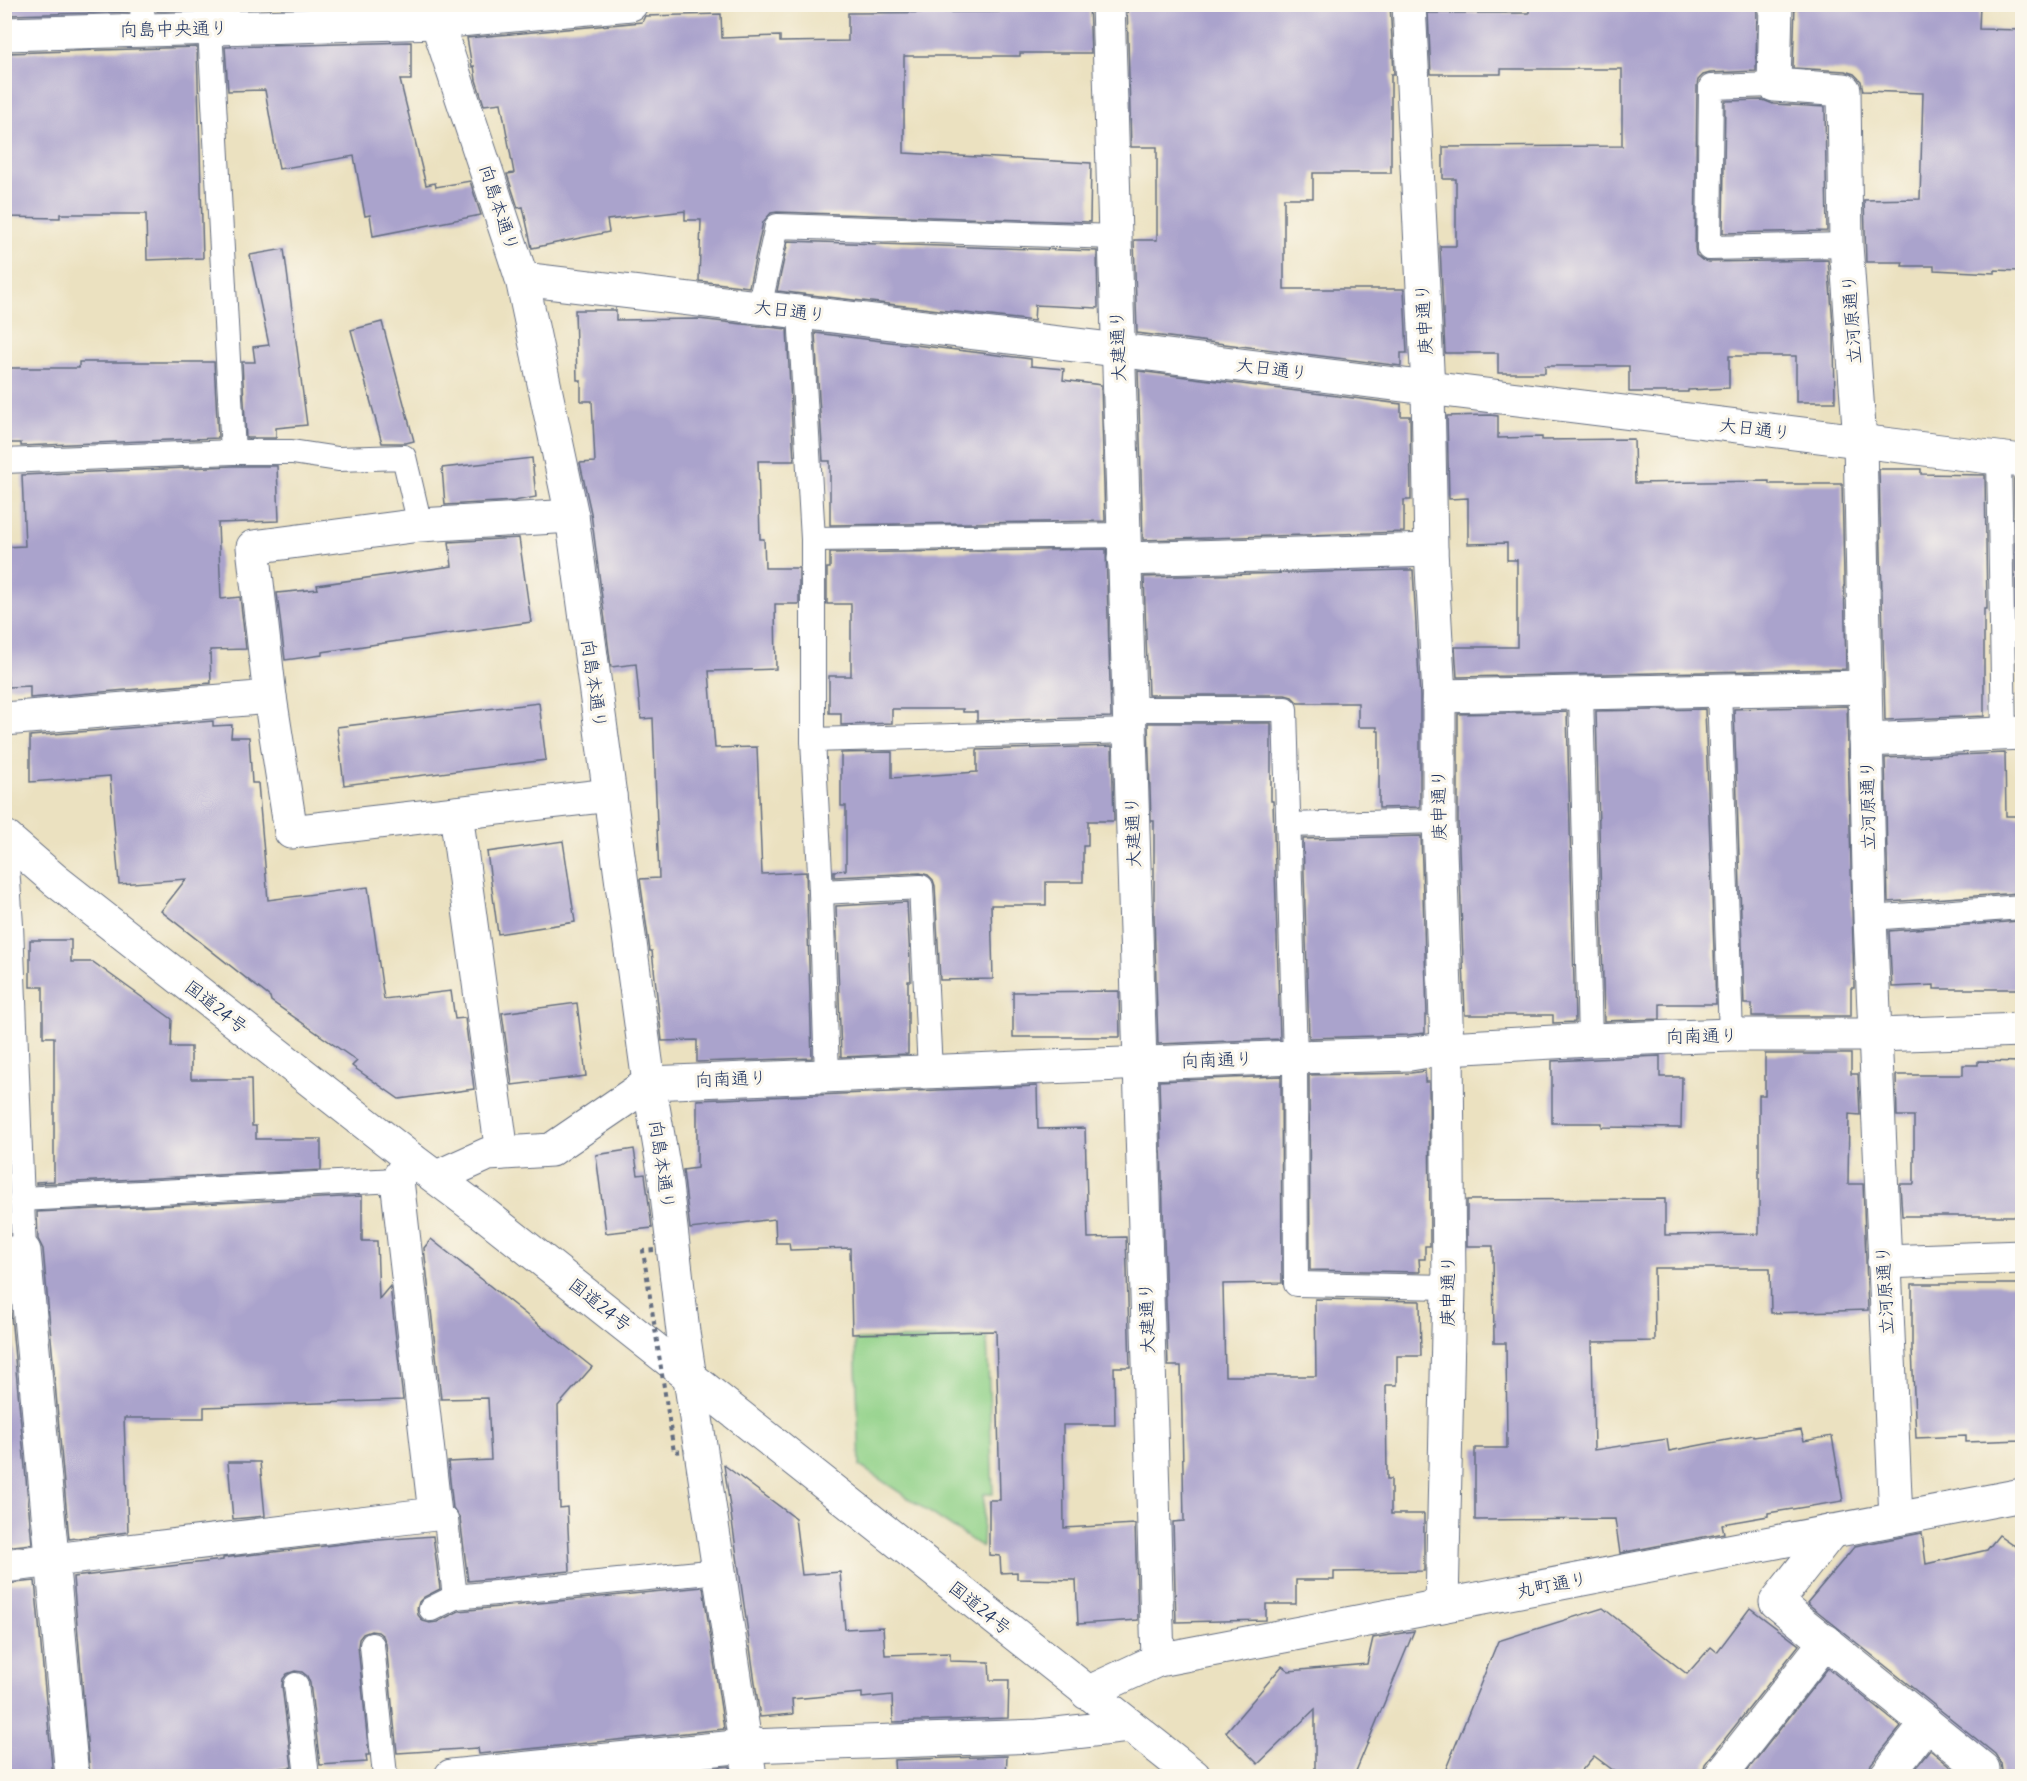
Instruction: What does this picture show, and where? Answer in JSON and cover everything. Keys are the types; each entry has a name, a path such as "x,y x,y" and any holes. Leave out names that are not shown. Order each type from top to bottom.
{"main road":[{"name":"向島中央通り","path":"4,34 142,17 210,29 435,13 631,4"},
{"name":"大建通り","path":"1108,4 1158,1660"},
{"name":"庚申通り","path":"1409,4 1428,389 1431,550 1439,696 1439,821 1447,1048 1449,1287 1442,1606"},
{"path":"1774,85 1776,4"},
{"name":"向島本通り","path":"435,13 522,279 572,516 649,1083 665,1177 683,1332 747,1761"},
{"name":"立河原通り","path":"1774,85 1844,90 1846,245 1860,441 1870,918 1896,1519"},
{"name":"大日通り","path":"522,279 2011,460"},
{"path":"572,516 420,525 253,547 270,697 291,832 610,795"},
{"path":"1124,547 1431,550"},
{"path":"1439,696 1865,687"},
{"path":"4,719 270,697"},
{"path":"1866,740 2013,733"},
{"path":"456,813 502,1152"},
{"name":"国道24号","path":"5,836 55,880 415,1172 691,1377 1194,1776"},
{"name":"向南通り","path":"649,1083 1410,1054 1447,1048 1590,1040 2022,1030"},
{"path":"4,1566 435,1514 415,1172 488,1154 551,1150 649,1083"},
{"path":"14,1252 52,1560 72,1776"},
{"path":"1884,1262 2022,1257"},
{"name":"丸町通り","path":"1088,1693 1158,1660 2022,1495"},
{"path":"1832,1532 1776,1602 1927,1724 1975,1770"},
{"path":"1720,1776 1826,1641"},
{"path":"1886,1776 1927,1724"},
{"path":"451,1776 747,1761 1130,1726"}],"lane":[{"path":"210,29 233,452"},
{"path":"1774,85 1711,87 1710,248 1846,245"},
{"path":"759,308 777,226 1115,237"},
{"path":"800,313 813,539 813,740 827,1075"},
{"path":"4,461 233,452 292,452 338,459 404,457 420,525"},
{"path":"2011,460 2013,733"},
{"path":"813,539 1124,547"},
{"path":"1719,690 1731,1035"},
{"path":"1581,694 1590,1040"},
{"path":"813,740 1285,709 1295,1057 1296,1284 1449,1287"},
{"path":"1288,825 1439,821"},
{"path":"5,836 21,1199 14,1252"},
{"path":"821,892 921,887 930,1071"},
{"path":"1870,918 2022,907"},
{"path":"21,1199 415,1172"},
{"path":"435,1514 446,1520 455,1597"},
{"path":"431,1609 455,1597 719,1571"},
{"path":"372,1645 385,1776"},
{"path":"296,1685 307,1776"}],"path":[{"path":"654,1250 643,1251 674,1452 685,1451"}],"green space":[{"path":"987,1337 993,1494 984,1494 982,1547 860,1466 855,1340"}],"building":[{"path":"8,4 128,4 128,12 8,15"},
{"path":"156,4 203,4 202,10 157,11"},
{"path":"1089,4 1091,53 1020,53 1020,56 904,56 904,153 1091,163 1090,222 771,213 763,222 749,287 699,281 701,220 685,220 685,211 607,220 609,232 532,248 523,207 518,208 507,174 514,173 501,103 484,105 474,66 472,67 467,38 642,22 645,16 721,14 722,38 780,36 780,42 848,41 848,13 999,12 999,6"},
{"path":"1127,4 1390,4 1394,74 1391,74 1391,173 1313,173 1313,198 1284,198 1284,289 1404,289 1407,353 1401,353 1401,366 1137,333 1134,240 1157,240 1157,147 1131,147"},
{"path":"1757,4 1756,71 1710,73 1698,80 1696,255 1709,262 1828,260 1834,337 1835,402 1796,402 1796,356 1729,356 1729,388 1688,390 1688,392 1629,392 1629,366 1545,366 1545,373 1498,373 1498,353 1445,353 1440,246 1456,246 1456,179 1443,179 1443,147 1622,146 1622,69 1501,69 1501,74 1431,74 1428,13 1529,13 1529,5"},
{"path":"1795,4 1980,5 1979,29 2022,30 2019,271 1995,270 1995,273 1934,270 1934,266 1902,266 1903,262 1866,262 1864,200 1920,199 1923,93 1863,91 1861,81 1854,74 1845,71 1793,68"},
{"path":"411,42 411,80 400,80 426,185 435,183 436,187 470,181 481,215 373,236 370,215 365,216 354,156 279,169 265,90 228,91 225,47"},
{"path":"197,47 203,258 147,260 146,214 60,214 60,218 5,217 4,106 8,106 8,53"},
{"path":"1763,100 1773,104 1825,107 1827,231 1723,233 1725,101"},
{"path":"788,241 1097,251 1098,308 1035,305 1034,321 777,291"},
{"path":"284,249 307,425 276,428 276,438 246,438 242,362 255,362 253,347 269,345 250,255"},
{"path":"575,310 616,310 616,320 698,319 787,329 794,461 758,461 760,539 764,539 765,568 799,568 799,604 775,604 776,669 709,671 715,748 757,747 762,874 806,872 812,1058 697,1062 697,1040 662,1041 652,951 650,951 640,879 659,878 653,718 641,719 636,664 611,667 591,513 580,463 595,462 592,401 581,401 581,380 577,380"},
{"path":"382,322 414,441 406,443 382,443 351,330"},
{"path":"815,333 1031,359 1031,366 1064,369 1063,380 1101,385 1105,521 830,525 830,461 823,461"},
{"path":"79,362 214,362 218,438 21,446 21,443 4,443 4,368 79,368"},
{"path":"1138,371 1401,404 1401,416 1410,416 1411,500 1404,500 1404,532 1143,540"},
{"path":"1447,416 1498,416 1498,438 1634,439 1635,483 1769,481 1769,484 1842,484 1846,669 1457,677 1455,647 1517,647 1517,560 1507,560 1507,543 1468,544 1468,498 1449,499"},
{"path":"532,458 536,497 514,501 445,505 442,468"},
{"path":"277,466 279,521 218,523 221,599 240,597 246,649 210,650 211,683 30,698 30,686 8,687 4,622 4,547 25,546 22,475"},
{"path":"1879,469 1921,469 1921,474 1985,475 1987,609 1984,609 1984,716 1885,720"},
{"path":"2014,479 2022,479 2022,609 2016,609"},
{"path":"519,538 531,622 322,652 322,655 285,660 277,593 318,589 317,585 452,566 449,542"},
{"path":"1106,549 1111,717 977,721 977,712 963,712 963,709 892,709 892,723 841,725 841,713 829,713 829,676 851,676 851,604 827,604 827,568 830,568 830,553"},
{"path":"1413,570 1420,697 1420,807 1379,808 1379,731 1377,727 1358,727 1358,703 1298,703 1292,697 1285,695 1148,695 1144,577"},
{"path":"539,703 546,760 344,785 337,727"},
{"path":"1847,706 1854,988 1851,988 1851,1016 1752,1016 1752,1004 1744,1004 1734,709"},
{"path":"1705,709 1716,1004 1660,1004 1660,1019 1604,1021 1596,711"},
{"path":"1567,712 1575,1022 1553,1023 1553,1015 1465,1015 1458,821 1458,714"},
{"path":"213,721 213,726 232,725 231,737 249,737 252,783 258,783 268,900 368,887 384,999 451,991 455,1019 465,1018 474,1089 399,1099 352,1066 357,1061 271,1001 270,997 161,911 186,879 119,884 110,776 30,782 30,736"},
{"path":"1148,723 1271,723 1271,801 1273,801 1280,1039 1158,1044 1154,821 1151,821"},
{"path":"1112,746 1114,821 1088,821 1088,846 1083,846 1083,882 1046,882 1046,905 991,905 993,979 940,980 935,886 928,875 920,873 834,877 834,871 846,870 846,806 841,806 841,753 892,752 892,778 977,772 977,750"},
{"path":"2005,753 2006,816 2022,816 2022,883 2019,884 2019,893 1888,902 1885,758"},
{"path":"1421,836 1427,1015 1425,1015 1425,1033 1309,1038 1303,839"},
{"path":"563,841 575,922 498,934 487,852"},
{"path":"907,902 911,981 908,981 908,1054 841,1057 836,906"},
{"path":"2020,921 2021,989 1934,989 1934,985 1892,987 1889,931"},
{"path":"30,940 71,940 71,962 93,962 172,1019 171,1047 191,1047 191,1079 251,1079 252,1126 256,1126 256,1139 321,1139 321,1170 36,1184 36,1182 54,1181 54,1037 43,1037 43,987 30,987"},
{"path":"1119,991 1120,1037 1013,1037 1013,992"},
{"path":"577,1003 586,1076 512,1085 502,1013"},
{"path":"1765,1054 1851,1054 1851,1074 1858,1074 1860,1115 1849,1114 1848,1184 1863,1184 1868,1310 1771,1313 1770,1268 1654,1268 1655,1341 1592,1342 1594,1450 1667,1439 1669,1451 1753,1435 1754,1437 1801,1430 1804,1441 1832,1436 1843,1501 1768,1513 1768,1516 1722,1524 1724,1533 1620,1553 1615,1519 1475,1520 1475,1448 1507,1448 1506,1343 1494,1343 1493,1246 1467,1246 1467,1200 1665,1199 1665,1235 1759,1234 1759,1095 1765,1095"},
{"path":"1660,1056 1660,1077 1682,1077 1681,1128 1602,1127 1602,1123 1552,1123 1552,1061"},
{"path":"1978,1061 2022,1062 2022,1216 1902,1216 1900,1184 1914,1184 1914,1116 1897,1116 1896,1075 1963,1075 1963,1065 1978,1065"},
{"path":"1425,1071 1425,1082 1429,1082 1430,1246 1425,1246 1425,1259 1419,1259 1420,1272 1310,1270 1309,1075"},
{"path":"1281,1076 1282,1283 1223,1284 1225,1376 1316,1376 1315,1299 1420,1301 1421,1356 1397,1356 1397,1385 1386,1385 1387,1479 1391,1479 1391,1514 1424,1514 1424,1571 1334,1572 1334,1580 1296,1580 1296,1604 1266,1604 1266,1620 1176,1622 1173,1522 1184,1521 1181,1366 1168,1366 1159,1081"},
{"path":"1037,1086 1038,1129 1085,1128 1088,1238 1126,1237 1130,1367 1114,1367 1115,1425 1063,1425 1064,1528 1135,1524 1138,1620 1078,1624 1076,1580 1017,1579 1017,1572 1001,1573 1000,1556 989,1555 989,1500 1000,1500 996,1331 852,1334 850,1248 790,1250 789,1243 776,1243 775,1219 690,1229 683,1170 697,1168 697,1100"},
{"path":"634,1149 638,1175 645,1174 652,1228 606,1233 596,1155"},
{"path":"4,1183 7,1183 9,1234 4,1235"},
{"path":"362,1196 362,1241 377,1241 379,1299 390,1286 403,1400 204,1407 204,1418 124,1418 128,1532 69,1539 43,1249 38,1239 37,1212"},
{"path":"431,1239 592,1367 558,1406 560,1508 567,1507 570,1571 468,1581 460,1518 453,1508 448,1462 491,1460 488,1398 441,1399 424,1248"},
{"path":"4,1272 7,1272 32,1544 4,1547"},
{"path":"1912,1284 2022,1284 2022,1440 1966,1442 1966,1436 1916,1438"},
{"path":"228,1462 260,1462 265,1516 233,1519"},
{"path":"724,1465 795,1518 802,1575 840,1572 845,1629 883,1627 885,1655 950,1653 950,1661 989,1662 990,1680 1009,1680 1008,1718 893,1722 892,1695 862,1698 862,1693 792,1699 793,1714 760,1717"},
{"path":"1922,1533 1926,1564 1987,1550 1999,1535 2022,1551 2022,1776 2000,1776 2001,1763 1995,1754 1807,1603 1855,1546"},
{"path":"433,1536 440,1589 424,1597 417,1609 423,1621 430,1623 459,1611 703,1587 724,1729 479,1754 478,1748 397,1753 386,1644 383,1636 371,1631 363,1634 358,1646 369,1755 366,1755 367,1762 320,1765 310,1683 302,1672 295,1671 287,1674 282,1686 292,1767 235,1774 236,1776 90,1776 73,1577 366,1541"},
{"path":"35,1581 53,1776 4,1776 4,1584"},
{"path":"1603,1608 1687,1674 1711,1647 1717,1652 1750,1608 1799,1645 1705,1764 1702,1776 1621,1776 1594,1756 1577,1776 1443,1776 1498,1641"},
{"path":"1414,1631 1354,1776 1315,1776 1315,1709 1258,1764 1226,1732 1282,1666 1289,1671 1367,1664 1373,1638"},
{"path":"1828,1668 1901,1727 1871,1764 1868,1776 1743,1776"},
{"path":"1930,1750 1962,1776 1909,1776"},
{"path":"1007,1756 1006,1776 895,1776 894,1760"},
{"path":"730,1766 731,1776 631,1776"}]}
